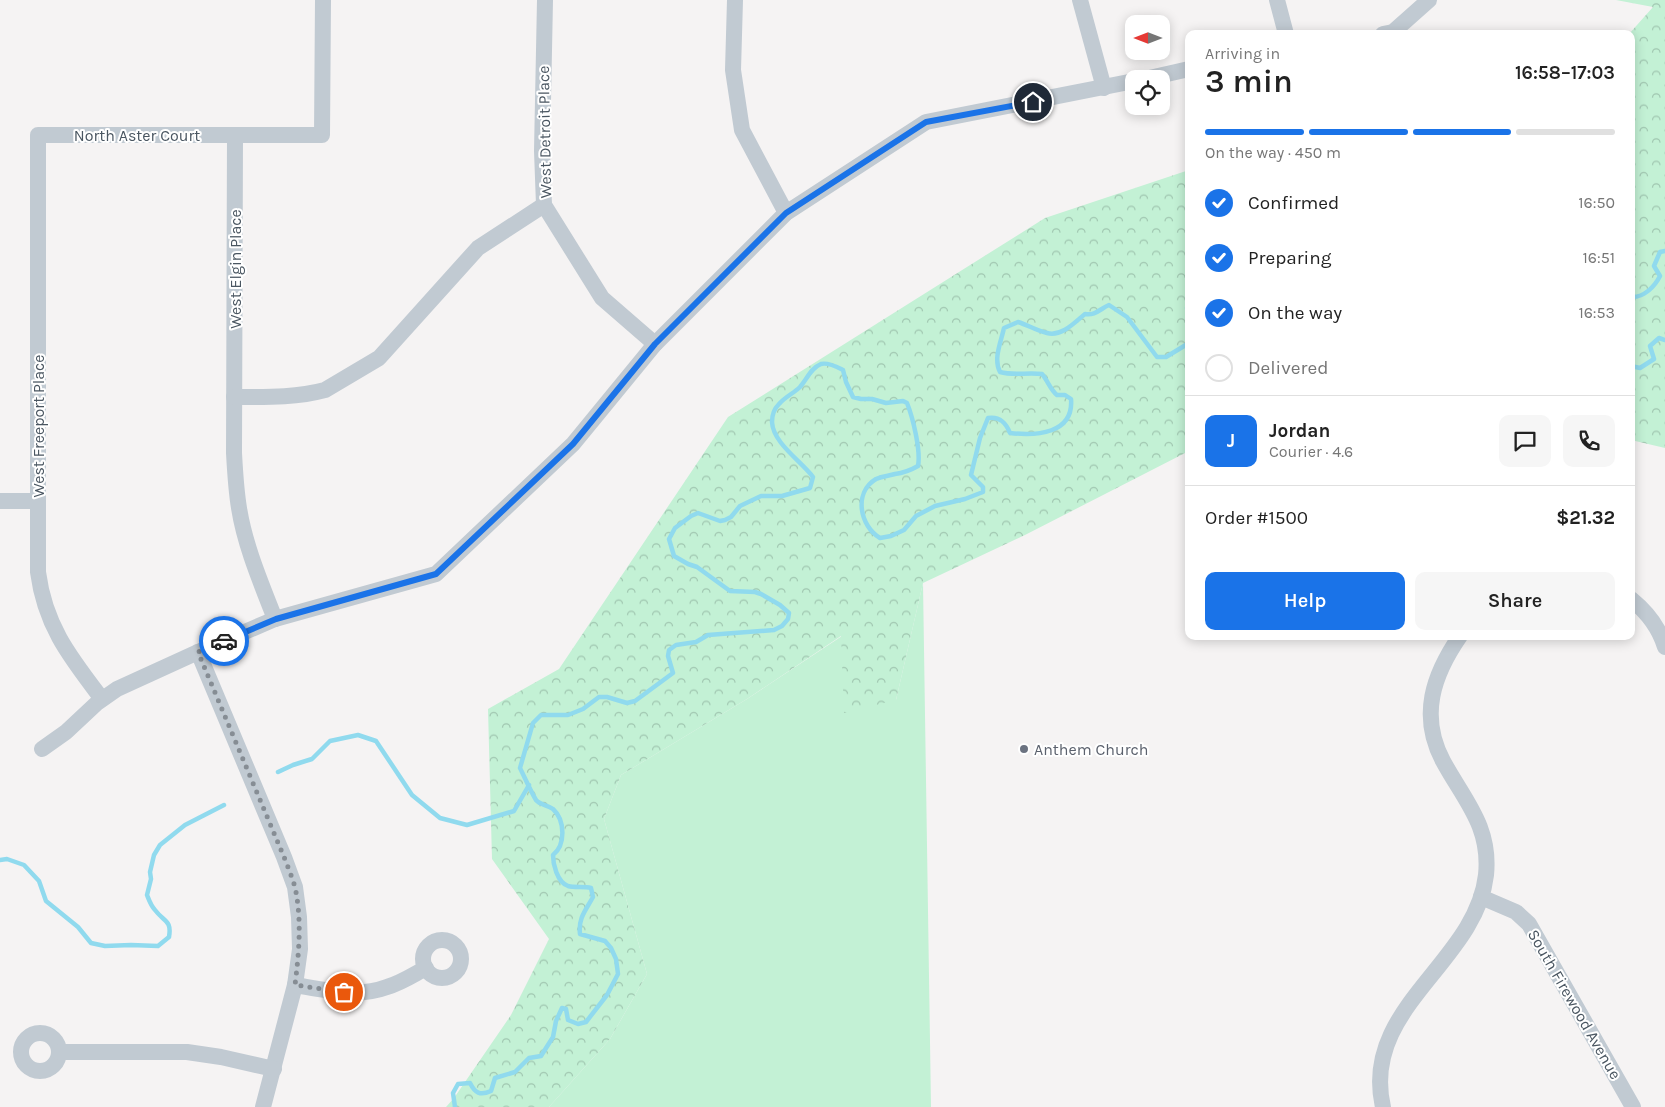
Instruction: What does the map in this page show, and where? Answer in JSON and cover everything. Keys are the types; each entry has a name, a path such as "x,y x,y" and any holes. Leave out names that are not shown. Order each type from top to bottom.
{"street":[{"path":"235,135 322,135 323,0"},
{"name":"West Detroit Place","path":"545,0 542,152 544,205 602,298 655,344"},
{"path":"735,0 733,70 742,130 786,213"},
{"path":"1080,0 1104,88"},
{"path":"1277,0 1285,30"},
{"path":"1395,30 1429,0"},
{"path":"1170,73 1185,70"},
{"path":"42,749 66,732 102,699 129,682 276,619 436,574 573,444 655,344 786,213 926,122 1125,83"},
{"name":"North Aster Court","path":"38,135 235,135"},
{"name":"West Freeport Place","path":"38,135 37,559 41,591 46,609 60,641 102,699"},
{"name":"West Elgin Place","path":"235,135 234,453 239,509 247,542 276,619"},
{"path":"234,397 290,397 325,390 379,358 478,248 544,205"},
{"path":"0,501 38,501"},
{"path":"1635,602 1658,627 1665,647"},
{"path":"1383,1107 1380,1086 1380,1064 1394,1026 1465,929 1482,897 1486,875 1483,836 1477,817 1442,759 1432,730 1432,698 1436,679 1456,640"},
{"path":"198,652 284,857 294,887 299,917 300,949 295,985 263,1107"},
{"name":"South Firewood Avenue","path":"1482,897 1516,912 1529,924 1633,1107"},
{"path":"295,985 344,992 368,992 386,988 426,968"},
{"path":"59,1052 187,1052 221,1057 274,1069"}],"green space":[{"path":"1616,0 1665,0 1665,448 1635,441 1635,30 1633,30 1653,7"},
{"path":"1185,171 1185,453 1025,535 923,583 896,700 844,713 841,636 747,699 621,775 604,819 647,974 610,1039 549,1107 446,1107 511,1015 549,939 492,859 488,709 559,669 728,417 1045,218"},
{"path":"923,583 931,1107 549,1107 610,1039 647,974 604,819 621,775 747,699 842,636 896,700"}],"waterway":[{"path":"1635,297 1649,291 1655,284 1660,276 1654,266 1660,252 1665,251"},
{"path":"455,1107 453,1093 458,1084 470,1083 478,1093 487,1093 491,1091 495,1078 515,1072 529,1058 541,1056 553,1037 556,1021 562,1008 566,1009 568,1020 578,1024 586,1022 607,995 618,974 616,959 605,941 580,934 581,919 593,897 591,888 568,886 558,877 553,855 557,851 562,839 560,819 553,809 536,800 520,768 533,723 541,715 568,715 583,709 599,697 607,697 627,703 635,701 673,673 668,656 669,650 676,645 696,642 708,635 774,630 782,626 788,619 789,613 780,605 761,594 730,591 697,567 674,556 669,539 675,528 698,513 720,521 725,520 731,517 740,506 761,496 782,496 810,488 813,477 782,444 774,430 773,415 781,402 800,387 814,368 821,364 827,364 843,370 853,397 886,403 903,401 907,403 916,434 918,466 904,472 876,479 864,492 862,501 864,518 873,533 880,538 891,536 904,530 916,516 935,506 965,499 983,492 983,487 971,475 980,438 988,418 999,419 1007,426 1010,433 1020,434 1042,433 1060,426 1066,420 1070,411 1071,399 1065,395 1057,395 1042,374 1010,374 1000,372 997,356 1004,328 1018,322 1043,332 1058,333 1068,328 1085,314 1095,313 1109,305 1127,317 1157,357 1166,357 1185,345"},
{"path":"1635,367 1640,368 1654,359 1650,346 1659,338 1665,340"},
{"path":"278,772 312,759 330,741 358,735 376,741 412,795 440,818 467,825 514,811 529,785"},
{"path":"0,860 7,859 24,865 39,881 46,901 78,927 91,943 105,946 158,946 169,937 170,931 168,924 150,903 147,895 154,855 160,845 185,825 224,805"}],"way so far":[{"path":"224,641 198,652 284,857 294,887 299,917 300,949 295,985 344,992"}],"place":[{"name":"Anthem Church","path":"1024,749"}],"route":[{"path":"224,641 276,619 436,574 573,444 655,344 786,213 926,122 1033,102"}]}
